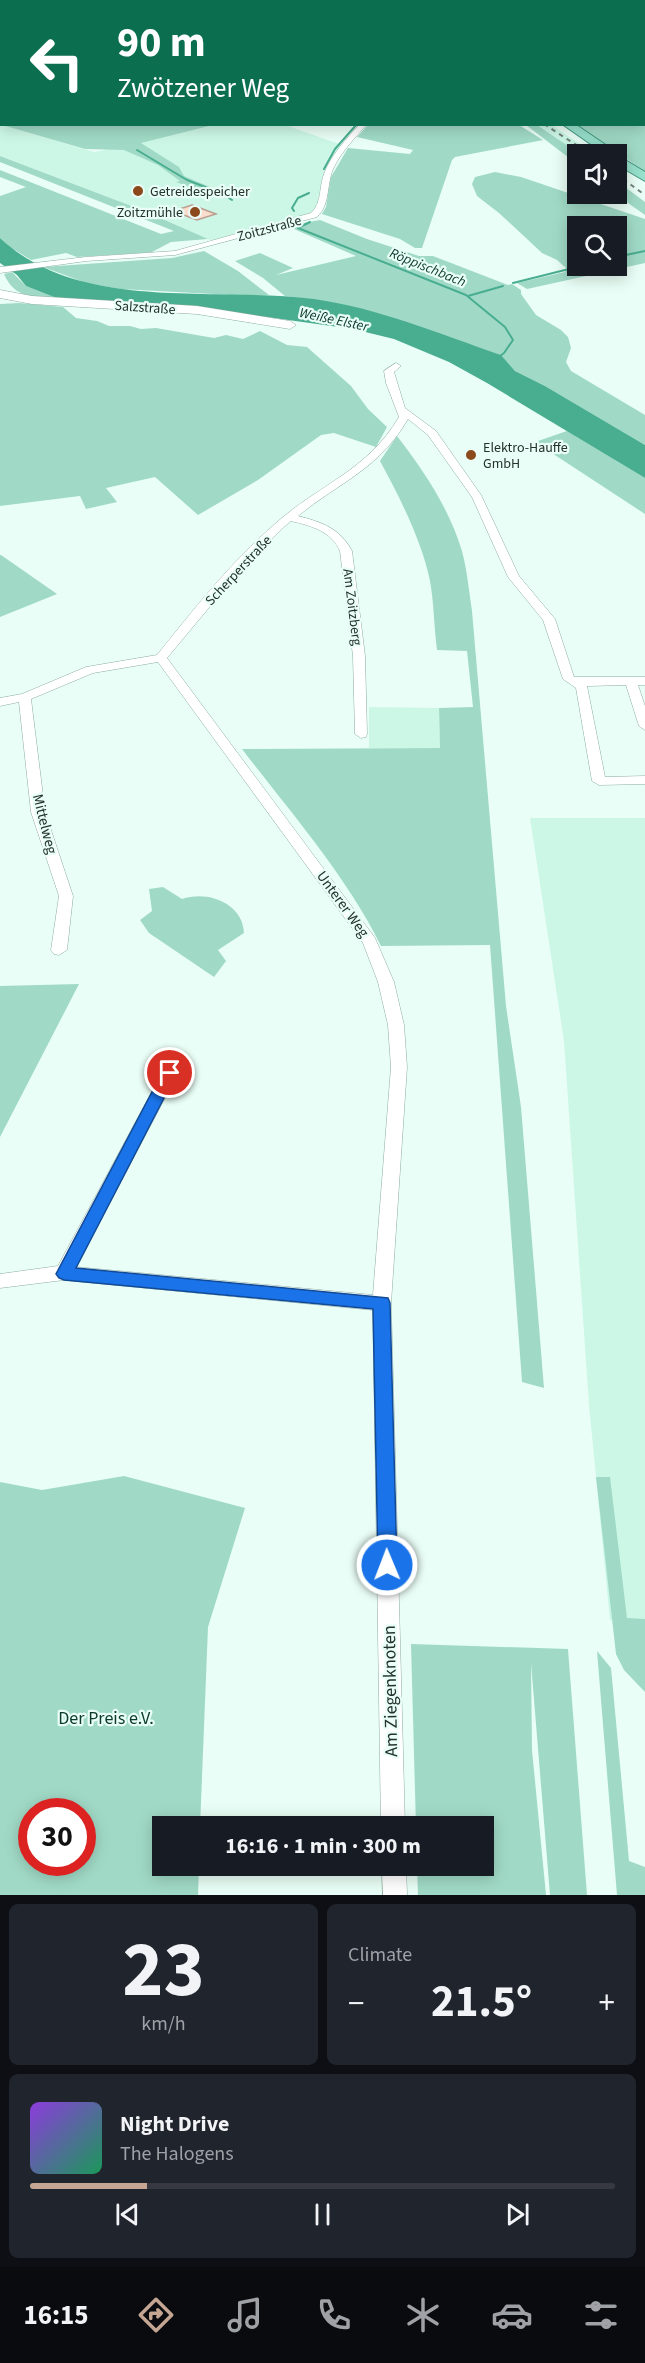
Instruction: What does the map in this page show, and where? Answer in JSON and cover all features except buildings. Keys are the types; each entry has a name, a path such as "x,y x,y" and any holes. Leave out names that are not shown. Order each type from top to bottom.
{"main road":[{"path":"570,126 597,144"},
{"path":"627,165 645,177"},
{"name":"Salzstraße","path":"0,294 32,300 197,310 290,325"}],"street":[{"name":"Zoitzstraße","path":"2,271 77,260 152,256 192,250 319,212 327,176 339,154 362,126"},
{"path":"396,366 389,371 391,383 403,410 432,433 477,497 514,577 549,619 569,679 577,682 645,681"},
{"name":"Scherperstraße","path":"161,658 220,585 290,517 361,470 377,456 404,417 403,410"},
{"name":"Am Zoitzberg","path":"290,517 335,532 342,538 346,551 359,656 361,734"},
{"path":"0,702 25,697 90,670 161,658"},
{"name":"Unterer Weg","path":"161,658 370,942 386,982 396,1025 399,1067 382,1303"},
{"path":"631,681 645,726"},
{"path":"577,682 582,687 599,781 645,780"},
{"name":"Mittelweg","path":"25,697 39,812 66,896 58,950"},
{"path":"64,1274 170,1073"},
{"path":"0,1281 64,1274 382,1303"},
{"name":"Am Ziegenknoten","path":"382,1303 393,1816"},
{"path":"394,1876 394,1895"}],"shaded area":[{"path":"0,126 94,152 207,126 288,126 342,145 322,179 316,210 227,239 210,240 142,210 0,156"},
{"path":"538,126 553,126 580,144 567,145"},
{"path":"369,707 439,708 440,748 369,748"},
{"path":"530,818 645,818 645,1620 610,1620 589,1405 564,1041"}],"green space":[{"path":"5,126 209,126 141,143 179,167 184,176 224,193 234,200 221,195 215,196 176,182 180,181 158,165 124,150 85,149"},
{"path":"367,126 521,126 543,140 455,157 422,248 415,248 400,239 322,214 326,207 331,177 348,148 410,154 413,150 357,137"},
{"path":"527,126 538,126 567,145 567,156"},
{"path":"576,126 645,126 645,171 627,159 627,144 603,144"},
{"path":"0,156 142,210 208,239 171,242 152,252 77,257 66,253 31,260 0,238 0,196 26,187 0,177 0,170 161,234 174,231 0,162"},
{"path":"495,172 521,177 567,193 567,204 601,204 645,219 645,263 627,267 627,216 567,216 567,276 586,276 527,289 517,283 565,272 566,268 557,260 542,253 477,196 472,184 475,177"},
{"path":"627,188 645,202 645,215 627,202"},
{"path":"320,220 419,256 433,256 508,285 512,284 521,290 521,294 536,315 561,330 568,337 571,348 566,362 571,371 645,415 645,445 545,386 515,371 501,355 369,311 285,296 263,278 235,261 260,253 293,268 276,275 356,256 287,226"},
{"path":"204,251 238,271 269,295 249,296 121,289 89,284 43,267 172,258"},
{"path":"12,272 26,286 59,299 34,297 20,292 8,282 4,274"},
{"path":"19,303 63,307 76,318 97,321 109,326 156,328 214,338 226,335 243,339 260,331 287,345 307,347 351,386 368,409 387,427 376,447 334,433 321,435 258,480 198,515 155,477 106,488 117,502 86,509 80,496 0,506 0,304"},
{"path":"567,431 645,478 645,514 535,442"},
{"path":"397,436 426,476 443,505 457,535 468,581 506,1006 521,1107 544,1388 522,1382 490,945 381,946 334,869 242,749 440,748 439,708 473,707 467,651 437,650 431,589 426,566 409,519 380,461"},
{"path":"1,555 57,594 0,617"},
{"path":"163,887 182,899 202,896 222,901 237,914 244,933 218,950 226,961 214,977 149,933 140,920 152,911 149,889"},
{"path":"79,984 0,1137 0,986"},
{"name":"Der Preis e.V.","path":"124,1476 245,1508 208,1627 200,1816 152,1816 152,1876 199,1876 198,1895 0,1895 0,1482 42,1490"},
{"path":"596,1477 610,1477 627,1618 645,1619 645,1692 624,1670 616,1654"},
{"path":"411,1644 568,1649 587,1895 550,1895 531,1663 532,1750 546,1895 418,1895 417,1876 494,1876 494,1816 416,1816"},
{"path":"597,1651 611,1668 629,1861 645,1867 645,1895 617,1895"}],"water":[{"name":"Weiße Elster","path":"0,238 32,262 69,277 108,287 150,292 275,296 338,303 409,323 501,355 515,371 545,386 645,445 645,478 487,383 449,362 394,339 353,329 203,308 59,299 26,286 17,275 0,263"}],"waterway":[{"name":"Röppischbach","path":"324,169 335,149 355,126"},
{"path":"137,150 187,180 223,194 232,200"},
{"name":"Röppischbach","path":"294,211 292,208 298,198 309,193"},
{"name":"Röppischbach","path":"310,222 298,228 466,295 505,327 513,340 504,353 496,359"},
{"path":"627,255 645,251"},
{"path":"513,283 567,270"},
{"path":"468,296 503,286"}],"railway":[{"path":"547,126 575,144"},
{"path":"627,182 645,195"}],"place":[{"name":"Getreidespeicher","path":"138,191"},
{"name":"Zoitzmühle","path":"195,212"},
{"name":"Elektro-Hauffe GmbH","path":"471,455"}],"route":[{"path":"170,1073 64,1274 382,1303 387,1565"}]}
